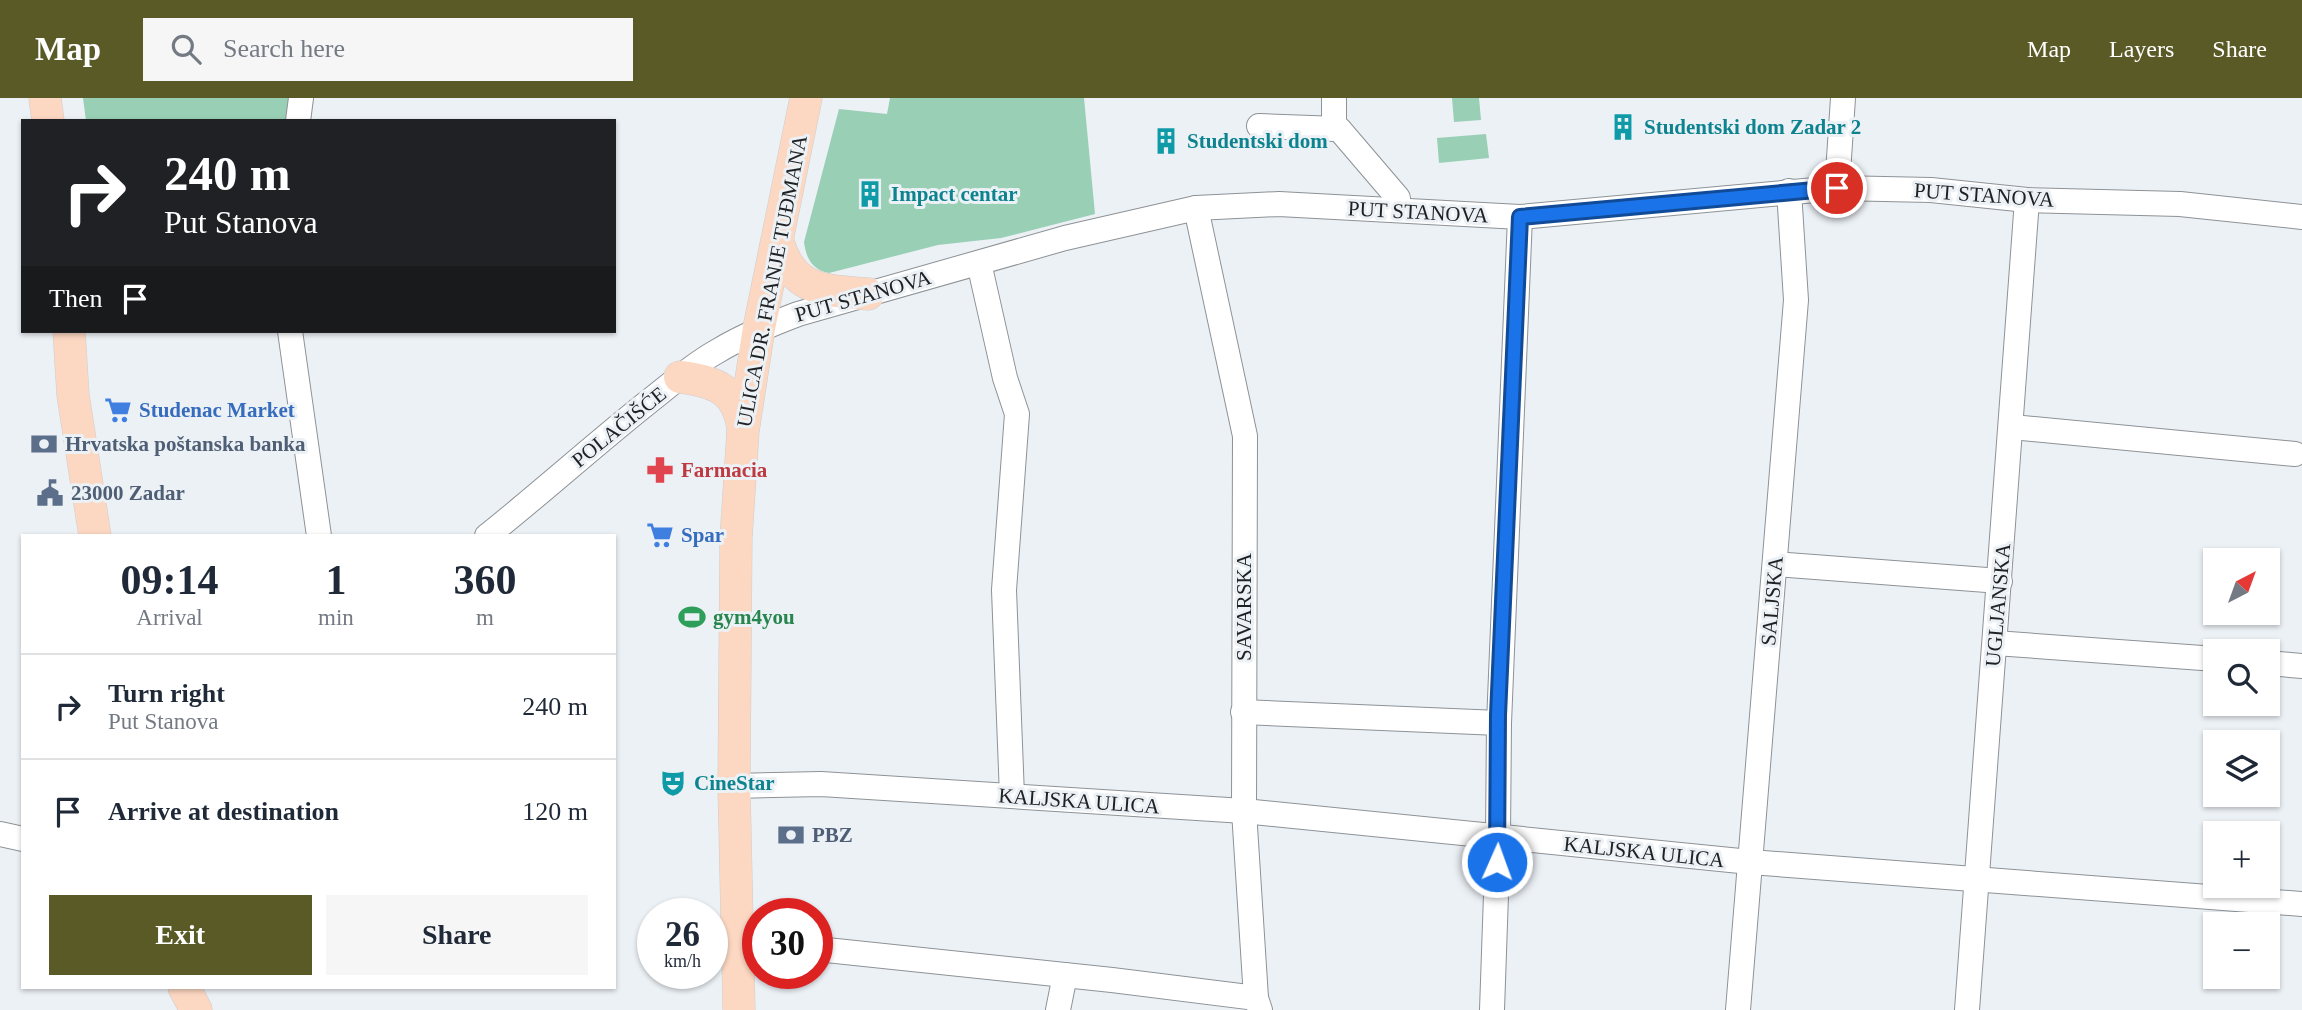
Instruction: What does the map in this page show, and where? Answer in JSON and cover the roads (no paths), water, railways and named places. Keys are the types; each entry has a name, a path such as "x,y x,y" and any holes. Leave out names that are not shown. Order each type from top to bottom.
{"main road":[{"path":"45,98 48,119"},
{"name":"ULICA DR. FRANJE TUĐMANA","path":"743,898 734,786 736,538 743,430 759,328 806,98"},
{"path":"778,242 783,259 790,270 811,286 827,291 868,294"},
{"path":"69,333 73,395 95,534"},
{"path":"680,377 702,379 722,389 741,414 743,430"},
{"path":"185,989 195,1010"},
{"name":"ULICA DR. FRANJE TUĐMANA","path":"738,1010 742,989"}],"street":[{"path":"298,119 301,98"},
{"path":"1334,98 1334,129"},
{"path":"1837,188 1843,98"},
{"path":"1259,126 1339,129 1398,198"},
{"name":"PUT STANOVA","path":"759,328 798,314 1065,238 1196,208 1279,204 1520,217 1837,188 1931,190 2027,200 2180,204 2302,217"},
{"name":"SALJSKA","path":"1738,1010 1796,300 1790,191"},
{"name":"UGLJANSKA","path":"1968,1010 2027,200"},
{"name":"SAVARSKA","path":"1196,208 1245,436 1244,811 1258,1004"},
{"path":"1492,1010 1499,723 1520,217"},
{"path":"979,263 1005,378 1017,414 1004,590 1012,796"},
{"name":"POLAČIŠĆE","path":"489,534 592,446 680,377 713,353 759,328"},
{"path":"290,333 319,534"},
{"path":"2012,427 2295,454"},
{"path":"1775,564 2000,581"},
{"path":"1995,643 2203,658"},
{"path":"2280,664 2302,666"},
{"path":"1243,712 1499,723"},
{"name":"KALJSKA ULICA","path":"734,786 821,784 1244,811 1750,862 2302,904"},
{"path":"833,951 1065,975 1258,1004"},
{"path":"1058,1010 1065,975"}],"place":[{"name":"Studentski dom Zadar 2","path":"1623,127"},
{"name":"Studentski dom","path":"1166,141"},
{"name":"Impact centar","path":"870,194"},
{"name":"Studenac Market","path":"118,410"},
{"name":"Hrvatska poštanska banka","path":"44,444"},
{"name":"Farmacia","path":"660,470"},
{"name":"23000 Zadar","path":"50,493"},
{"name":"Spar","path":"660,535"},
{"name":"gym4you","path":"692,617"},
{"name":"CineStar","path":"673,783"},
{"name":"PBZ","path":"791,835"}]}
